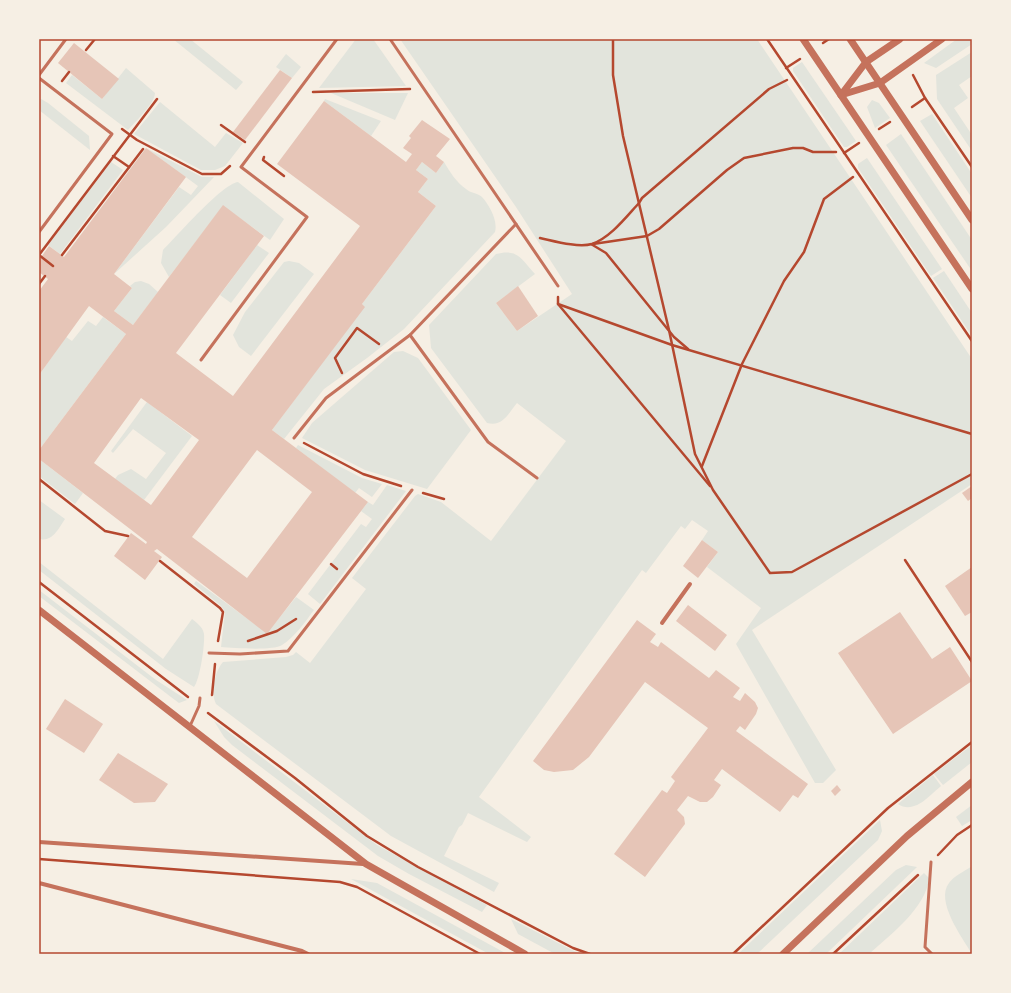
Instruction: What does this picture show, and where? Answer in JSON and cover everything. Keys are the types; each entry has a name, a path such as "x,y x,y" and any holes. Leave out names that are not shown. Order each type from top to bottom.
{"street":[{"path":"803,39 972,289"},
{"path":"850,39 902,114 972,220"},
{"path":"841,95 866,62 900,39"},
{"path":"841,95 880,83 942,39"},
{"path":"662,623 690,584"},
{"path":"39,610 366,864 525,954"},
{"path":"783,954 907,836 972,782"},
{"path":"39,842 366,864"},
{"path":"39,883 302,951 308,954"}],"lane":[{"path":"39,74 66,39"},
{"path":"201,360 307,217 241,167 337,39"},
{"path":"390,39 558,286"},
{"path":"39,78 112,134 39,232"},
{"path":"294,438 326,398 410,335 516,224"},
{"path":"410,335 488,442 537,478"},
{"path":"209,653 240,654 288,651 412,490"},
{"path":"190,726 199,706 200,698"},
{"path":"931,862 925,947 932,954"}],"path":[{"path":"86,50 95,39"},
{"path":"612,39 614,83 623,136 669,330 695,454 713,490"},
{"path":"767,39 972,341"},
{"path":"906,65 925,98 972,167"},
{"path":"591,244 604,238 639,203 642,198 769,89 787,80"},
{"path":"309,98 318,86"},
{"path":"313,92 410,89"},
{"path":"844,153 925,98"},
{"path":"53,266 39,255 157,99"},
{"path":"221,125 247,143"},
{"path":"130,134 137,140 202,174 221,174 234,160"},
{"path":"242,149 251,138"},
{"path":"537,237 564,243 591,244 646,236 659,229 727,170 744,158 793,148 803,148 813,152 836,152"},
{"path":"62,255 143,149"},
{"path":"264,155 263,160 284,176"},
{"path":"113,156 129,167"},
{"path":"702,467 742,364 784,281 804,252 824,199 853,177"},
{"path":"591,244 606,253 669,330 688,349"},
{"path":"39,284 45,276"},
{"path":"558,286 558,304 713,490 770,573 792,572 972,474"},
{"path":"558,304 672,345 742,364 972,434"},
{"path":"346,382 335,358 357,328 388,351"},
{"path":"294,438 363,474 444,499"},
{"path":"39,480 105,531 128,536"},
{"path":"906,560 972,662"},
{"path":"160,561 220,608 223,612 212,697"},
{"path":"39,582 295,778 367,836 418,867 573,948 590,954"},
{"path":"242,643 276,631 302,614"},
{"path":"733,954 888,808 972,742"},
{"path":"833,954 931,862 957,835 972,825"},
{"path":"39,859 340,882 357,887 480,954"}],"shaded area":[{"path":"173,39 190,39 243,82 236,90"},
{"path":"356,39 373,39 406,86 319,88"},
{"path":"400,39 757,39 972,359 972,484 752,630 836,770 823,783 815,783 736,644 761,608 707,567 718,552 702,540 708,531 692,520 685,529 681,526 646,573 642,570 479,797 531,837 527,842 468,813 462,825 459,827 444,856 499,883 494,892 391,836 216,704 213,694 214,682 223,662 286,657 293,655 296,652 310,663 366,589 352,578 415,496 418,494 441,502 491,541 566,441 517,403 505,419 493,424 487,423 431,348 429,325 496,254 510,253 519,256 535,274 496,303 517,331 572,294 516,207"},
{"path":"957,39 972,39 972,44 936,68 924,63"},
{"path":"972,52 972,76 959,85 968,98 954,108 972,135 972,151 937,99 936,75"},
{"path":"286,54 301,67 292,78 276,67"},
{"path":"802,62 856,141 847,147 844,147 793,71 793,68"},
{"path":"126,68 155,93 152,102 128,130 66,83 72,75 102,99"},
{"path":"331,93 408,93 395,120"},
{"path":"41,99 89,136 90,150 39,110 39,100"},
{"path":"325,99 381,121 371,136 324,101"},
{"path":"872,100 879,103 890,118 875,128 867,107"},
{"path":"160,102 215,147 226,133 243,143 225,166 215,170 201,170 134,134"},
{"path":"932,114 972,174 972,198 920,121"},
{"path":"901,134 972,240 972,271 886,145"},
{"path":"146,148 202,177 214,177 166,227 114,274 179,187 191,195 198,186"},
{"path":"867,158 942,269 931,276 858,168 858,164"},
{"path":"111,162 123,170 60,254 48,245"},
{"path":"422,162 436,173 444,162 462,186 482,197 493,214 496,228 495,232 404,329 324,389 284,439 272,430 364,307 362,304 436,206 418,192 428,179 416,170"},
{"path":"238,182 284,219 270,240 223,206 169,277 161,263 163,250 211,201 231,185"},
{"path":"257,245 269,253 231,303 220,295"},
{"path":"289,261 299,263 314,274 251,356 239,347 233,335 245,312 284,262"},
{"path":"944,271 972,313 972,336 933,278"},
{"path":"141,281 149,284 158,292 133,325 114,311 132,288 130,286 135,282"},
{"path":"103,317 126,334 39,450 39,375 66,337 72,341 88,321 96,326"},
{"path":"403,351 418,358 471,430 427,489 365,470 302,438 312,423 394,352"},
{"path":"147,402 192,436 144,500 115,479 118,475 131,469 146,479 166,453 133,429 113,453 111,451"},
{"path":"298,445 362,478 382,484 372,497 359,488 355,493 296,448"},
{"path":"39,459 83,493 75,504 39,476"},
{"path":"387,485 406,491 320,604 308,594 361,524 366,527 372,519 361,511 368,502 373,505"},
{"path":"39,500 65,519 55,534 48,539 39,539"},
{"path":"39,562 163,659 192,619 200,625 204,634 203,653 200,670 194,687 166,669 39,570"},
{"path":"196,581 267,633 296,597 314,610 287,642 277,647 262,649 221,647 225,612 221,606 194,584"},
{"path":"39,590 156,680 187,700 179,703 39,596"},
{"path":"214,721 377,845 487,905 482,912 378,856 232,745 224,737"},
{"path":"972,745 972,762 943,785 934,774"},
{"path":"933,775 941,786 927,799 916,806 904,807 898,804"},
{"path":"972,805 972,820 962,826 956,817"},
{"path":"880,820 882,831 878,840 757,954 738,954"},
{"path":"906,865 917,867 826,954 807,954 896,870"},
{"path":"972,866 972,954 947,909 945,899 946,891 951,880"},
{"path":"924,873 929,878 927,889 922,900 896,930 869,954 839,954"},
{"path":"351,879 377,883 507,954 489,954"},
{"path":"511,919 580,954 555,954 518,934"}],"building":[{"path":"74,43 119,79 102,99 58,63"},
{"path":"280,70 292,78 245,140 233,132"},
{"path":"324,101 406,162 412,154 403,148 411,138 409,136 422,120 450,139 436,156 444,162 436,173 422,162 416,170 428,179 418,192 436,206 362,304 365,307 272,430 368,502 267,634 157,549 154,551 162,557 145,580 114,556 131,533 146,544 147,542 39,459 39,450 126,334 89,306 39,375 39,291 48,279 39,272 39,260 49,246 64,257 146,148 186,177 114,274 132,288 114,311 133,325 223,205 264,236 176,353 233,396 360,226 277,164","holes":["141,398 199,440 151,505 94,463","257,450 312,492 247,578 192,537"]},
{"path":"518,286 538,316 517,331 496,303"},
{"path":"972,486 972,498 968,501 962,493"},
{"path":"702,540 718,552 698,578 683,566"},
{"path":"972,567 972,612 965,616 945,586"},
{"path":"688,605 727,635 715,651 676,621"},
{"path":"900,612 932,659 950,647 972,681 893,734 838,653"},
{"path":"637,620 656,634 650,642 658,647 661,642 709,678 716,670 740,688 733,697 740,701 745,693 755,702 758,708 756,714 745,730 740,726 736,731 808,784 798,798 793,795 780,812 722,769 714,780 721,785 713,797 707,802 700,802 688,796 677,810 684,817 685,824 645,877 614,854 662,790 667,793 675,781 671,777 708,728 645,682 589,757 573,770 554,772 544,770 533,761"},
{"path":"65,699 103,724 84,753 46,729"},
{"path":"118,753 168,784 155,802 134,803 99,780"},
{"path":"837,785 841,790 835,796 831,791"}]}
